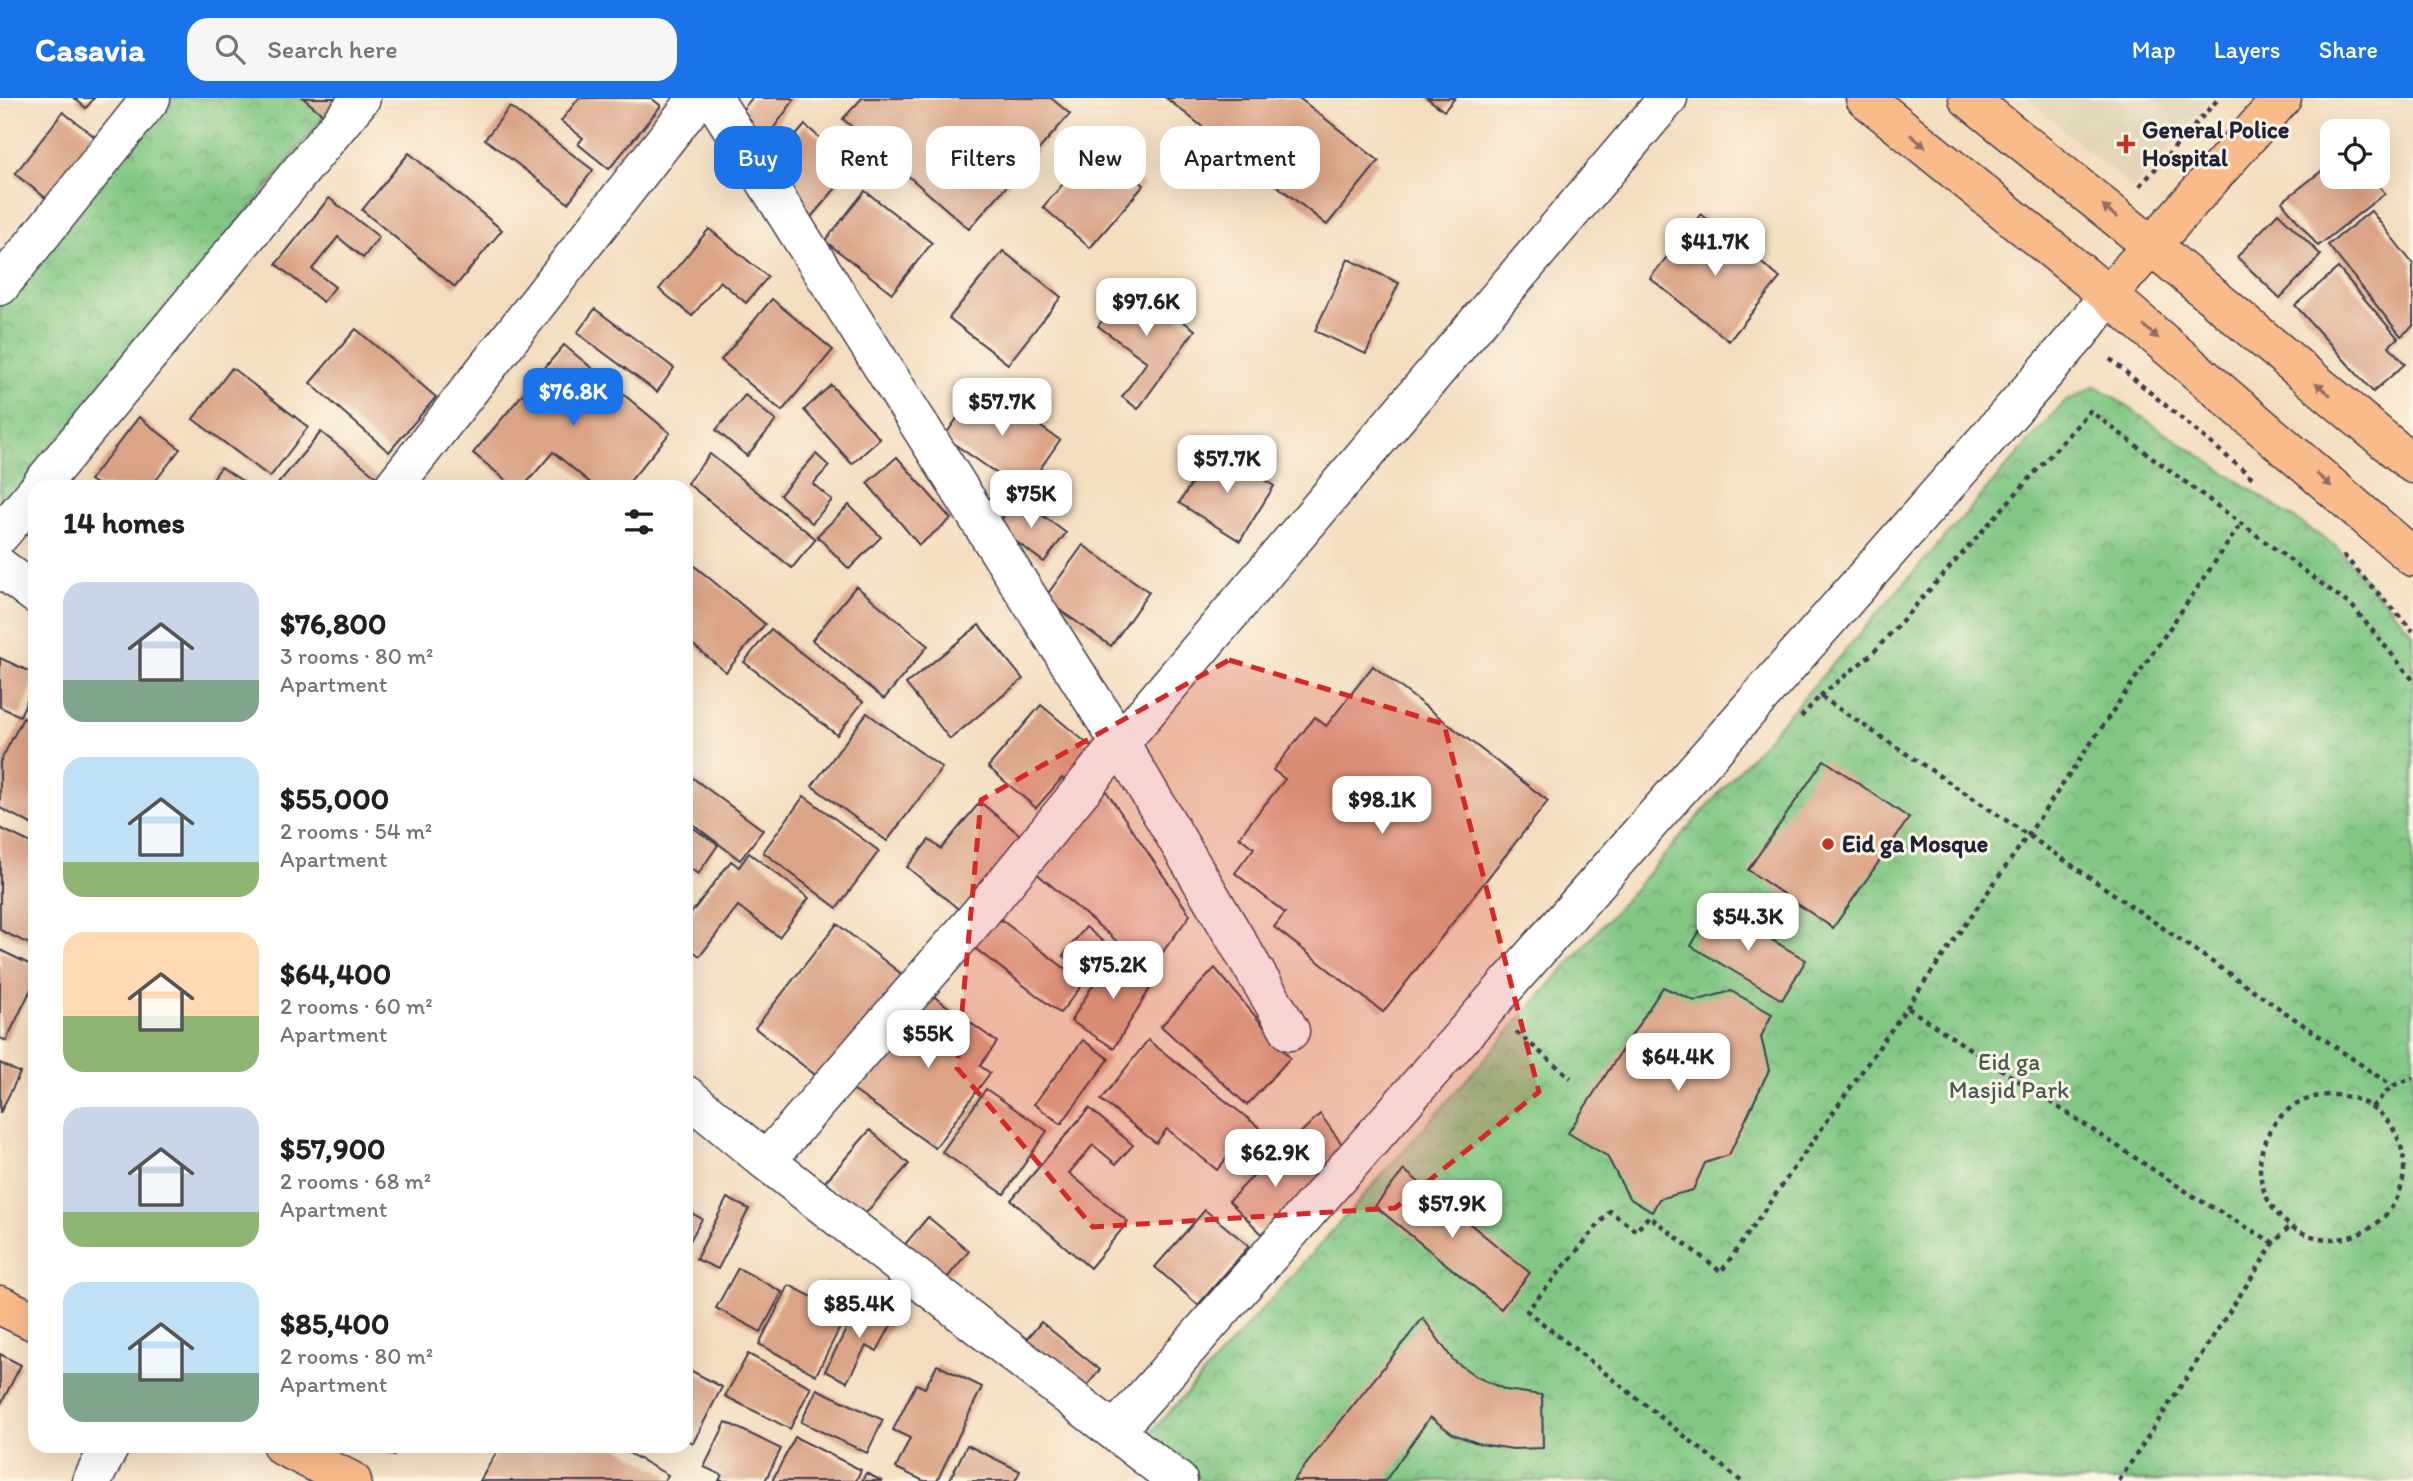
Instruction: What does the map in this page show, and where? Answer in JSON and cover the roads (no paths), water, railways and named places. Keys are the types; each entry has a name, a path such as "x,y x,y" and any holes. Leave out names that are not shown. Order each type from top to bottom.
{"main road":[{"path":"1865,98 2108,295 2413,557"},
{"path":"1968,98 2151,245 2413,464"},
{"path":"2108,295 2282,98"},
{"path":"0,1305 28,1319"},
{"path":"296,1453 352,1481"}],"street":[{"path":"0,286 151,98"},
{"path":"45,480 361,98"},
{"path":"399,480 698,98"},
{"path":"713,98 1120,743 1290,1031"},
{"path":"766,1161 978,916 1120,743 1668,98"},
{"path":"1115,1431 2079,334 2108,295"},
{"path":"0,535 28,501"},
{"path":"0,567 28,589"},
{"path":"693,1101 766,1161 1178,1481"},
{"path":"92,1481 106,1453"}],"place":[{"name":"General Police Hospital","path":"2126,144"},
{"name":"Eid ga Mosque","path":"1828,844"}],"park label":[{"name":"Eid ga Masjid Park","path":"2009,1076"}]}
